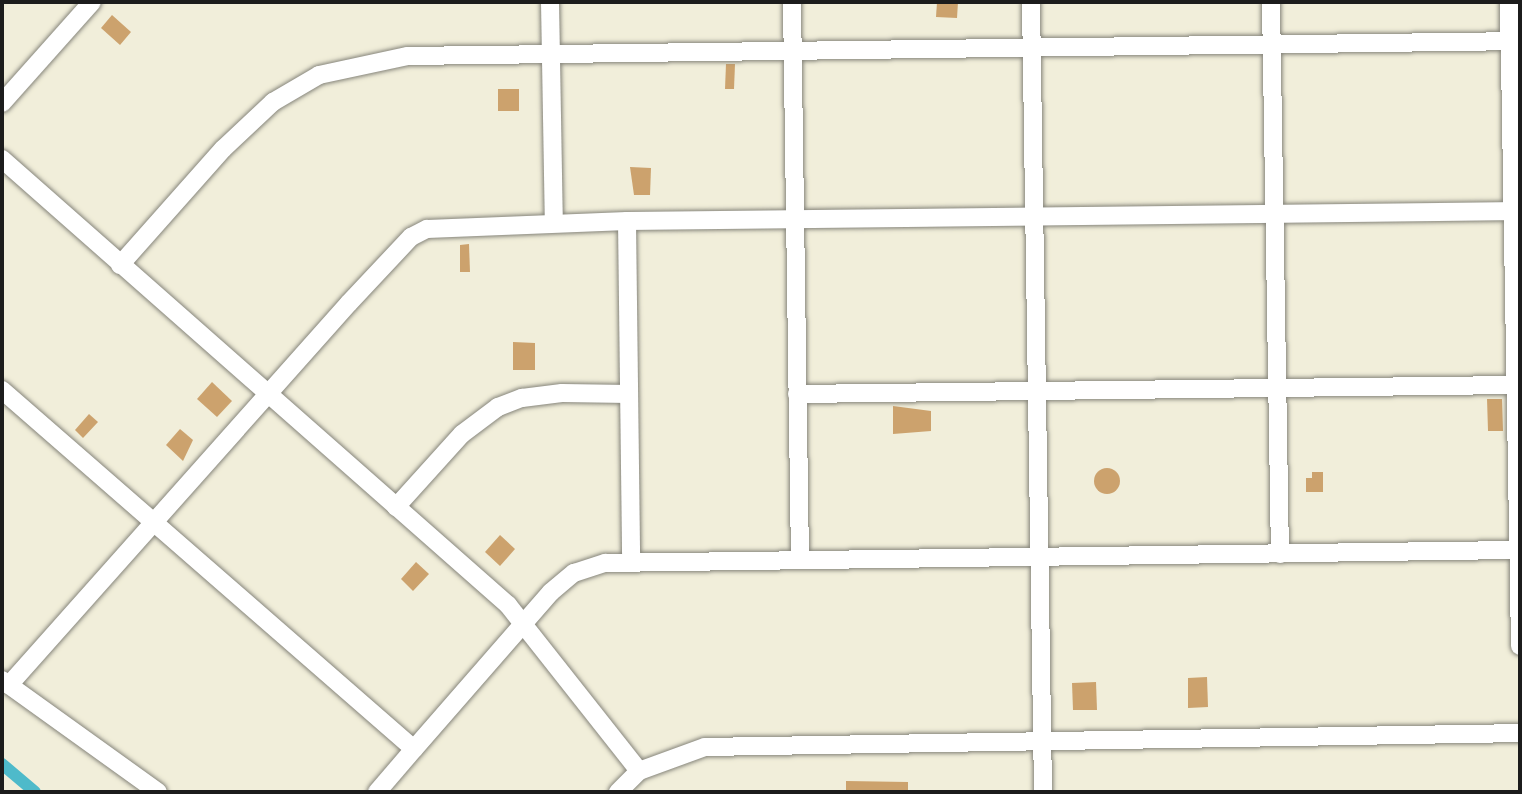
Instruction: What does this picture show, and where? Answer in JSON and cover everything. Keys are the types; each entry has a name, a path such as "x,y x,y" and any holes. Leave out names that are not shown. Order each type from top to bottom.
{"street":[{"path":"2,103 92,2"},
{"path":"550,2 554,223"},
{"path":"792,2 800,560"},
{"path":"1031,2 1043,792"},
{"path":"1271,2 1280,554"},
{"path":"1509,2 1515,41 1520,646"},
{"path":"120,265 240,132 273,102 319,75 408,56 1515,41"},
{"path":"2,159 524,620 639,771"},
{"path":"158,792 6,683 411,237 457,224 1517,211"},
{"path":"627,221 631,561"},
{"path":"797,394 1276,385 1516,385"},
{"path":"2,390 414,749"},
{"path":"396,507 462,434 498,407 522,398 562,393 629,394"},
{"path":"377,792 524,620 574,573 631,561 1517,550"},
{"path":"618,792 639,771 705,747 1520,733"}],"building":[{"path":"937,2 958,2 957,18 936,17"},
{"path":"112,15 131,32 120,45 101,28"},
{"path":"726,64 735,64 734,89 725,89"},
{"path":"498,89 519,89 519,111 498,111"},
{"path":"630,167 651,168 650,195 634,195"},
{"path":"469,244 470,272 460,272 460,245"},
{"path":"513,342 535,343 535,370 513,370"},
{"path":"212,382 232,401 217,417 197,399"},
{"path":"1487,399 1502,399 1503,431 1488,431"},
{"path":"893,406 931,411 931,431 893,434"},
{"path":"89,414 98,422 83,438 75,430"},
{"path":"180,429 193,440 183,461 166,445"},
{"path":"1107,468 1116,472 1120,481 1116,490 1107,494 1098,490 1094,481 1098,472"},
{"path":"1312,472 1323,472 1323,492 1306,492 1306,478 1312,478"},
{"path":"500,535 515,549 500,566 485,552"},
{"path":"416,562 429,574 413,591 401,579"},
{"path":"1207,677 1208,707 1188,708 1188,678"},
{"path":"1096,682 1097,710 1073,710 1072,683"},
{"path":"846,781 908,782 908,792 846,792"}],"waterway":[{"path":"2,764 35,792"}]}
